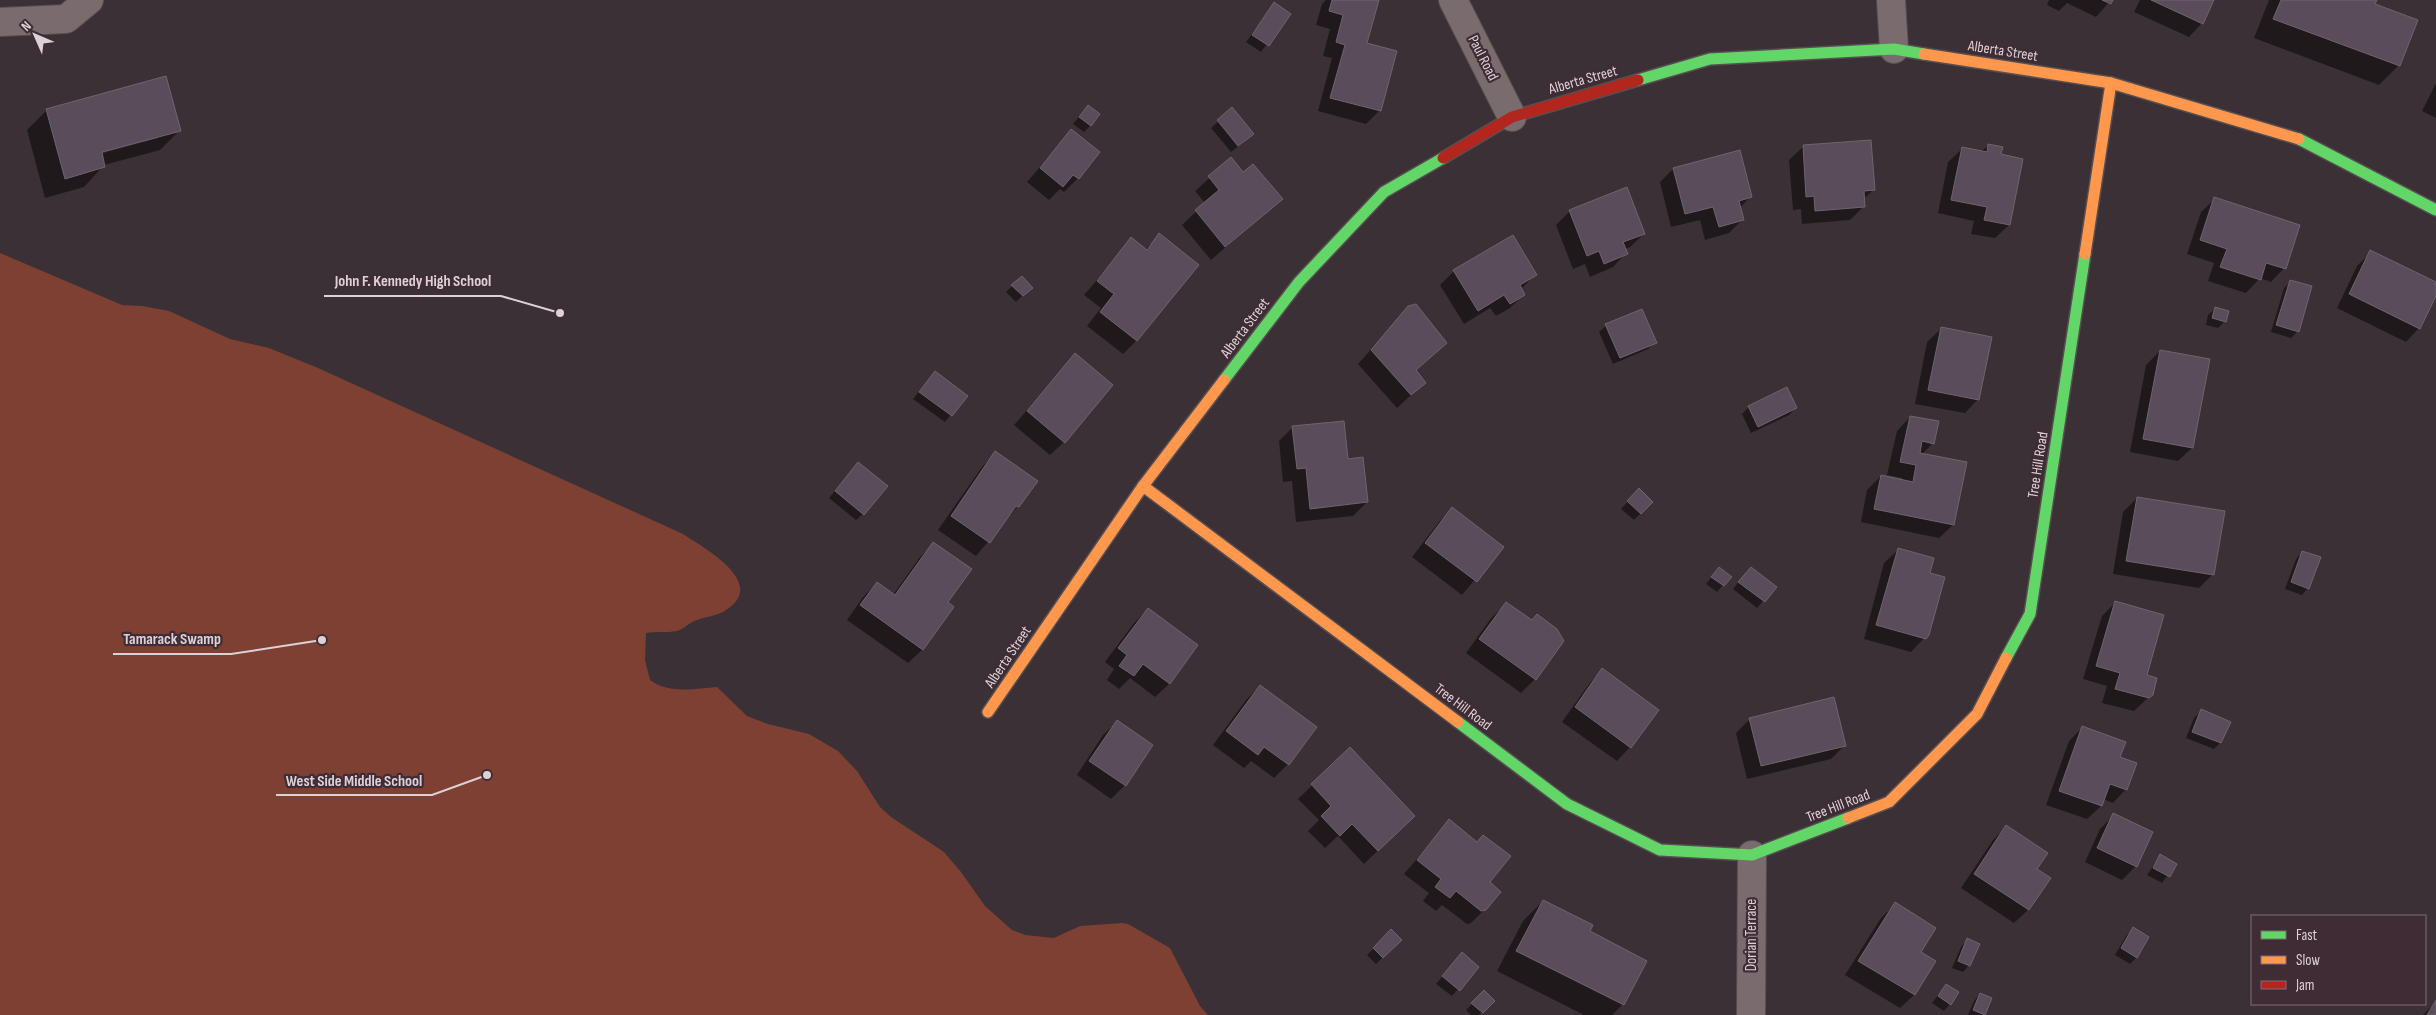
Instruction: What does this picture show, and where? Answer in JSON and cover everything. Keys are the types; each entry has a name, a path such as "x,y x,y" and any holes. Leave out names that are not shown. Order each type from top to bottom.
{"street":[{"path":"0,22 66,19 89,0"},
{"name":"Paul Road","path":"1453,0 1512,117"},
{"path":"1891,0 1894,49"},
{"name":"Alberta Street","path":"988,712 1143,486 1299,282 1384,192 1512,117 1710,59 1894,49 2111,84 2292,135 2436,210"},
{"name":"Tree Hill Road","path":"1143,486 1566,804 1660,850 1752,855 1889,802 1977,714 2030,614 2111,84"},
{"name":"Dorian Terrace","path":"1751,1015 1752,855"}],"shaded area":[{"path":"0,253 122,305 142,306 169,311 230,339 269,348 318,368 683,534 730,568 738,579 740,591 736,602 717,615 694,621 677,631 646,633 645,660 650,680 665,687 682,690 717,687 747,716 768,724 809,734 838,751 857,771 880,807 891,817 944,852 985,906 1012,930 1025,935 1054,938 1080,926 1122,923 1128,924 1170,948 1200,1006 1208,1015 0,1015"}],"building":[{"path":"1332,0 1379,0 1367,43 1397,51 1381,111 1330,98 1345,45 1336,42 1343,15 1329,11"},
{"path":"2102,0 2113,0 2111,4"},
{"path":"2151,0 2214,0 2203,24"},
{"path":"2281,0 2377,0 2375,4 2418,20 2400,66 2273,19"},
{"path":"1274,2 1291,14 1269,46 1252,35"},
{"path":"166,76 181,131 102,152 105,167 65,179 46,109"},
{"path":"1088,105 1100,114 1091,126 1079,117"},
{"path":"1232,107 1254,134 1238,146 1217,120"},
{"path":"1071,129 1100,152 1079,179 1073,175 1063,187 1040,168"},
{"path":"1871,140 1875,190 1864,191 1865,207 1815,211 1814,196 1806,197 1803,145"},
{"path":"1988,144 2003,147 2001,154 2023,159 2010,225 1984,220 1987,207 1951,200 1962,147 1987,152"},
{"path":"1740,150 1752,197 1739,201 1744,220 1719,227 1713,207 1685,214 1673,168"},
{"path":"1231,157 1243,172 1253,164 1283,199 1225,247 1195,210 1219,190 1208,176"},
{"path":"1627,187 1645,234 1623,242 1628,254 1604,264 1599,251 1587,256 1569,210"},
{"path":"2214,197 2300,225 2286,269 2266,263 2261,280 2220,267 2227,249 2200,240"},
{"path":"1159,233 1199,265 1137,341 1100,312 1114,294 1097,281 1131,237 1147,250"},
{"path":"1513,235 1537,275 1520,285 1525,295 1510,304 1504,295 1478,311 1453,270"},
{"path":"2370,250 2436,282 2436,296 2420,329 2349,294"},
{"path":"1022,276 1033,288 1023,296 1011,285"},
{"path":"2290,280 2312,286 2299,332 2276,325"},
{"path":"1416,304 1447,343 1416,370 1426,383 1411,395 1371,350 1408,306"},
{"path":"2215,307 2229,311 2226,322 2212,318"},
{"path":"1642,309 1657,343 1620,358 1605,324"},
{"path":"1941,327 1992,337 1979,400 1928,390"},
{"path":"2160,350 2210,359 2193,448 2143,439"},
{"path":"1075,353 1113,385 1065,443 1027,411"},
{"path":"935,371 968,396 952,416 919,392"},
{"path":"1787,387 1797,408 1758,427 1748,406"},
{"path":"1910,416 1939,421 1934,444 1922,441 1920,453 1967,462 1954,525 1874,509 1881,475 1913,482 1916,465 1900,462"},
{"path":"1344,421 1348,459 1363,457 1368,502 1310,509 1306,468 1297,469 1292,426"},
{"path":"995,451 1038,481 1019,507 1016,506 990,543 951,516"},
{"path":"858,462 888,486 864,515 835,491"},
{"path":"1639,488 1653,502 1641,514 1627,501"},
{"path":"2137,497 2225,511 2214,575 2126,561"},
{"path":"1452,507 1504,547 1477,582 1425,543"},
{"path":"933,542 972,569 948,602 954,607 923,650 860,605 877,582 895,595"},
{"path":"1898,548 1934,558 1930,573 1945,577 1929,635 1926,639 1876,625"},
{"path":"2302,551 2321,557 2309,589 2291,582"},
{"path":"1719,567 1732,577 1724,586 1711,577"},
{"path":"1751,567 1777,587 1765,602 1738,582"},
{"path":"2115,601 2164,615 2147,675 2157,678 2153,695 2149,698 2115,689 2120,673 2096,666"},
{"path":"1506,602 1532,620 1537,614 1557,629 1564,641 1536,680 1479,639"},
{"path":"1148,608 1198,645 1170,684 1143,664 1134,676 1119,666 1127,655 1118,648"},
{"path":"1602,668 1659,710 1631,748 1575,707"},
{"path":"1260,685 1317,727 1289,765 1264,747 1258,755 1226,731"},
{"path":"1834,697 1846,746 1761,766 1749,718"},
{"path":"2201,709 2231,722 2221,743 2192,732"},
{"path":"1117,720 1153,745 1126,786 1089,761"},
{"path":"2082,726 2126,742 2120,757 2137,763 2127,790 2110,784 2102,806 2059,791"},
{"path":"1350,747 1415,816 1378,851 1352,824 1340,836 1321,816 1331,806 1311,784"},
{"path":"2113,813 2153,832 2137,867 2097,848"},
{"path":"1449,819 1477,842 1483,835 1511,856 1490,882 1501,892 1486,910 1481,911 1456,891 1450,898 1435,887 1441,879 1417,860"},
{"path":"2006,825 2048,853 2037,869 2051,878 2029,910 1974,874"},
{"path":"2160,854 2177,864 2170,877 2153,868"},
{"path":"1543,900 1593,925 1590,931 1647,961 1624,1005 1516,951"},
{"path":"1895,902 1936,928 1921,952 1936,961 1915,995 1858,961"},
{"path":"2133,927 2149,937 2137,958 2121,948"},
{"path":"1391,929 1402,940 1383,958 1373,948"},
{"path":"1967,938 1980,944 1970,966 1958,961"},
{"path":"1462,952 1479,967 1460,991 1442,976"},
{"path":"1946,984 1959,992 1951,1005 1938,996"},
{"path":"1484,990 1495,1001 1483,1013 1471,1003"},
{"path":"1980,993 1992,998 1985,1015 1973,1010"},
{"path":"2436,1000 2436,1015 2427,1015"}],"traffic: fast":[{"path":"1638,80 1710,59 1894,49 1924,54"},
{"path":"2299,139 2436,210"},
{"path":"1224,380 1299,282 1384,192 1443,158"},
{"path":"2006,658 2030,614 2085,254"},
{"path":"1458,722 1567,804 1660,850 1752,855 1848,818"}],"traffic: slow":[{"path":"1924,54 2111,83 2299,139"},
{"path":"2085,254 2111,83"},
{"path":"988,712 1143,486 1224,380"},
{"path":"1143,486 1458,722"},
{"path":"1848,818 1889,802 1977,714 2006,658"}],"traffic: jam":[{"path":"1443,158 1512,117 1638,80"}],"place":[{"name":"John F. Kennedy High School","path":"560,313"},
{"name":"Tamarack Swamp","path":"322,640"},
{"name":"West Side Middle School","path":"487,775"}]}
